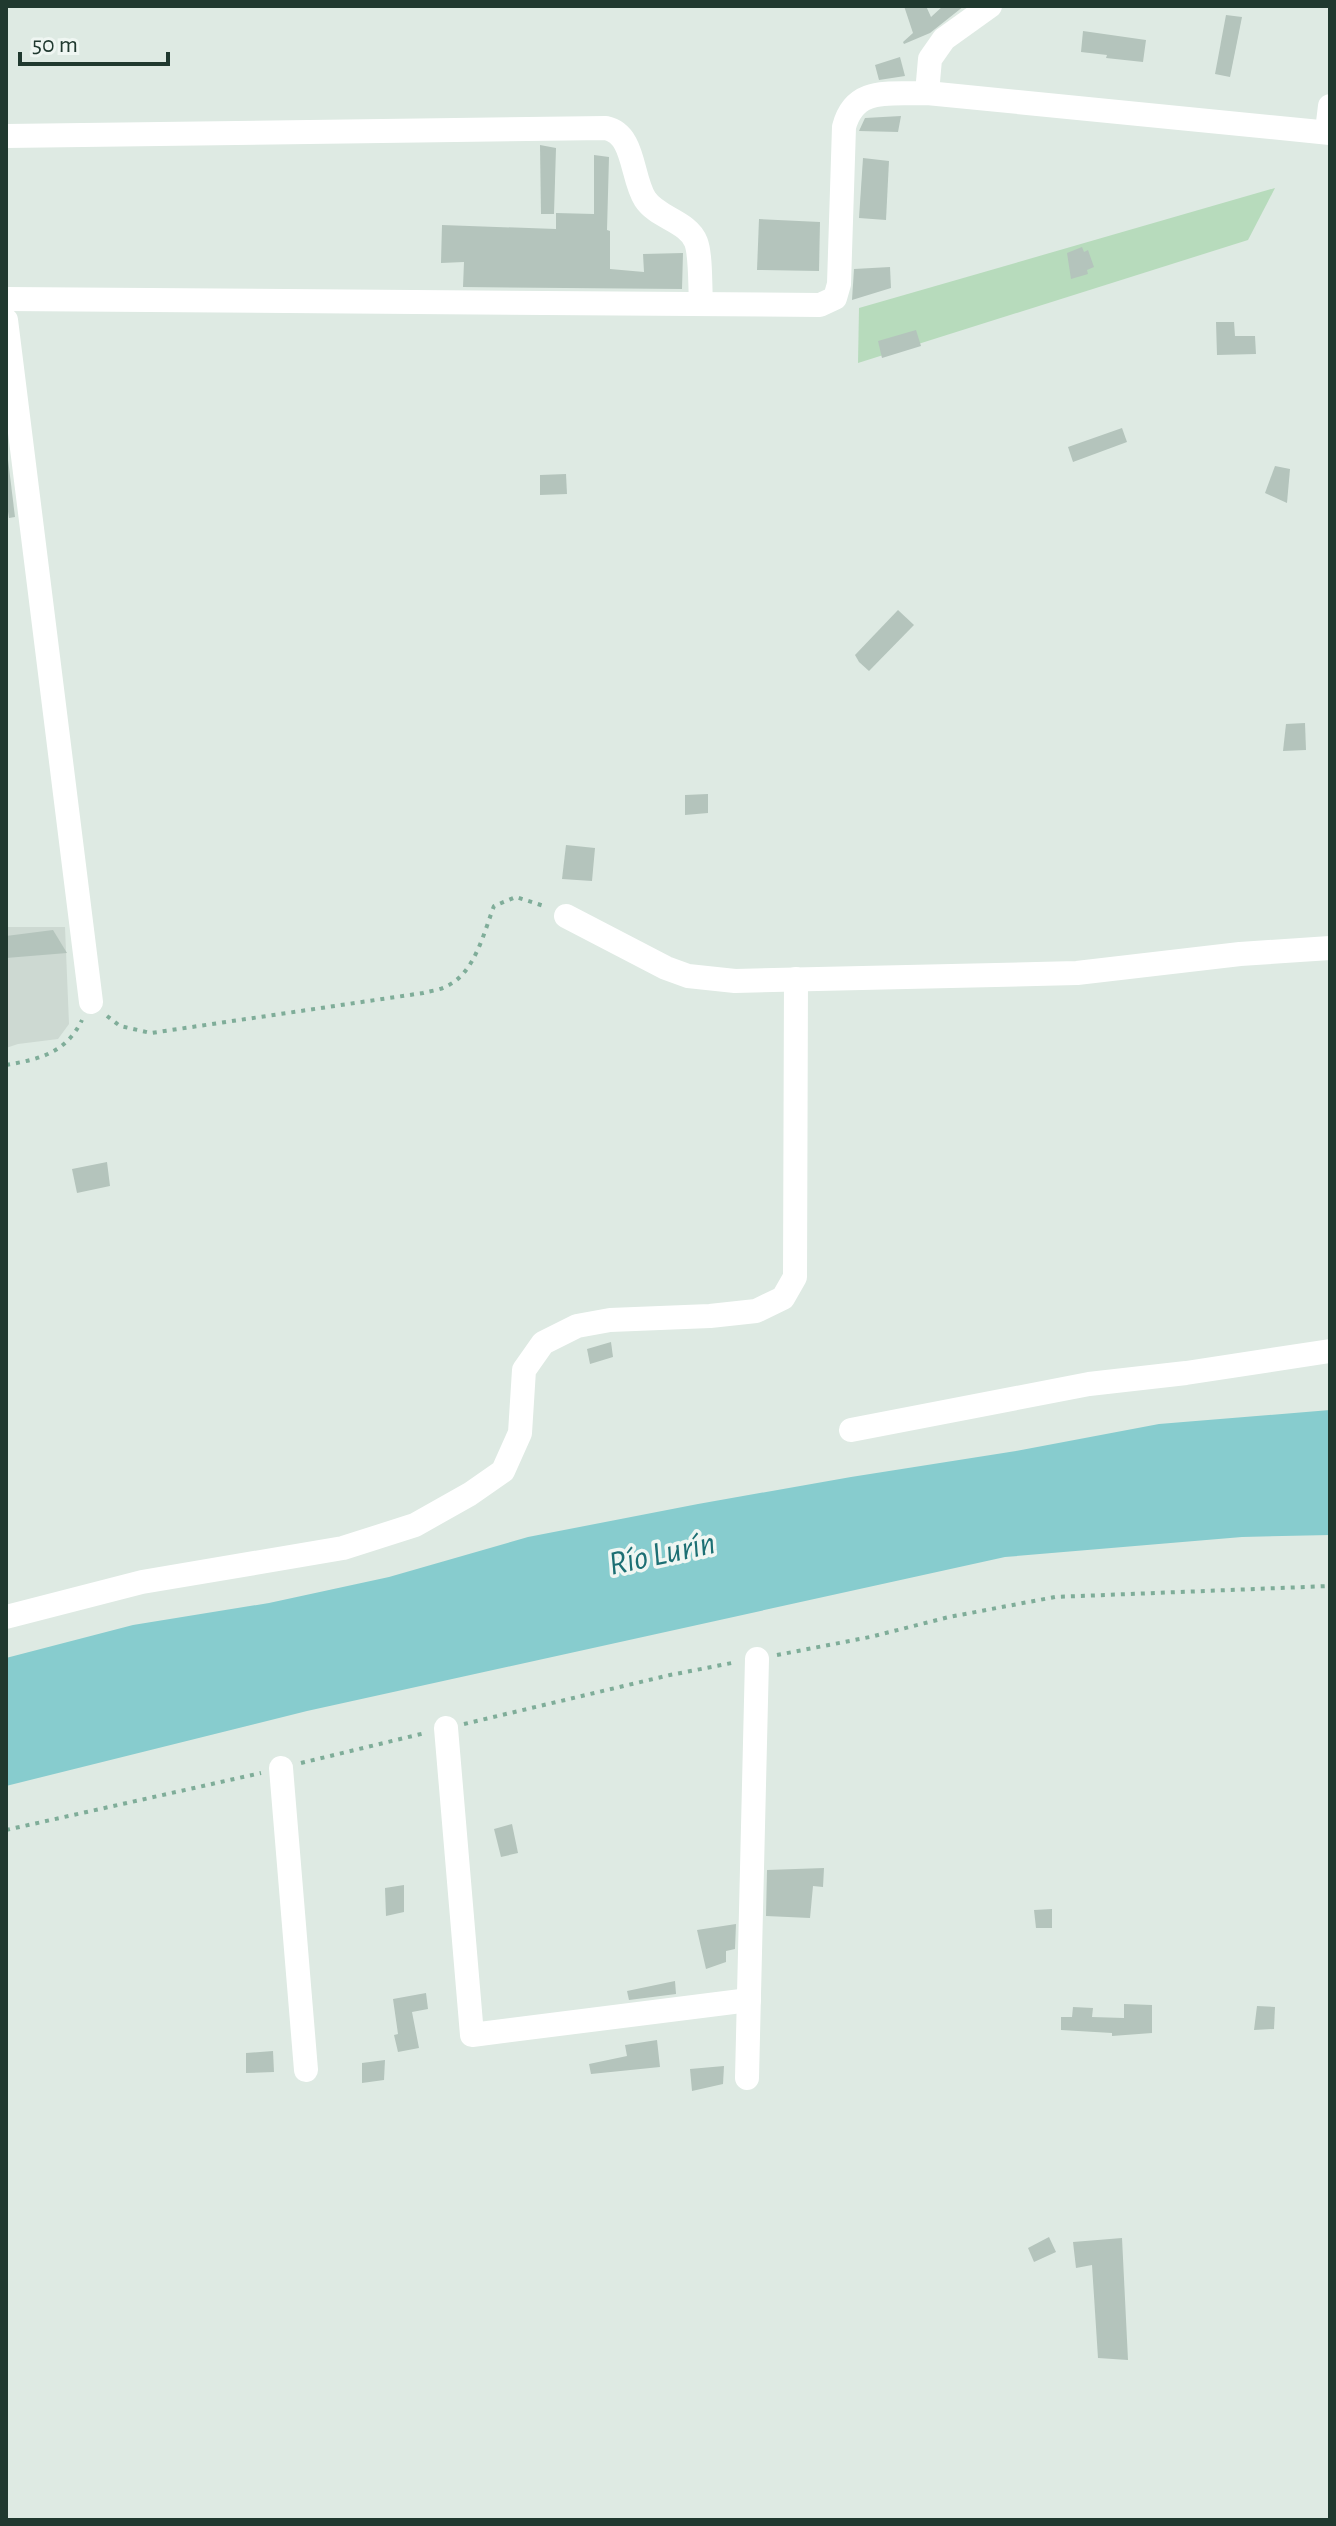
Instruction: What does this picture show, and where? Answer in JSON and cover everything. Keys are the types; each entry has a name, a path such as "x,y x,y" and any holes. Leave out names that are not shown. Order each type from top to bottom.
{"street":[{"path":"927,93 930,59 944,39 990,6"},
{"path":"6,299 820,305 835,298 839,284 844,127 848,112 856,103 870,96 927,93 1328,132 1330,106"},
{"path":"6,136 606,128 621,134 646,202 689,232 697,243 701,304"},
{"path":"6,320 91,1002"},
{"path":"566,916 666,968 688,976 735,981 1077,973 1240,954 1330,948"},
{"path":"6,1617 142,1582 343,1548 415,1525 503,1471 520,1433 524,1370 543,1343 577,1326 610,1320 756,1311 783,1298 795,1277 796,979"},
{"path":"851,1430 1089,1384 1330,1351"},
{"path":"747,2078 757,1659"},
{"path":"446,1728 472,2035 749,2000"},
{"path":"281,1768 306,2070"}],"path":[{"path":"6,1065 57,1051 74,1036 91,1002 120,1026 151,1033 423,993 447,987 460,977 475,954 494,906 516,897 539,903 566,916"},
{"path":"6,1830 670,1675 870,1637 949,1617 1055,1597 1330,1586"}],"shaded area":[{"path":"6,927 65,927 69,1024 58,1039 6,1048"}],"green space":[{"path":"1275,188 1248,240 858,363 859,308"}],"water":[{"name":"Río Lurín","path":"1330,1410 1330,1535 1242,1537 1005,1557 307,1711 6,1786 6,1658 133,1625 269,1603 389,1577 528,1537 698,1504 1159,1424"}],"building":[{"path":"904,6 926,6 931,17 943,6 964,6 930,33 904,44 913,33"},
{"path":"1226,15 1242,17 1230,77 1215,74"},
{"path":"1083,31 1146,40 1143,62 1081,52"},
{"path":"900,57 905,76 879,80 875,65"},
{"path":"901,116 898,132 859,131 865,118"},
{"path":"540,145 556,148 554,214 541,214"},
{"path":"594,155 609,157 607,230 610,231 610,269 644,272 643,254 683,253 682,289 463,287 464,262 441,263 442,225 556,229 556,213 594,214"},
{"path":"863,158 889,161 886,220 859,218"},
{"path":"759,219 820,222 819,271 757,270"},
{"path":"1082,247 1084,252 1088,250 1094,267 1087,270 1088,274 1071,279 1067,253"},
{"path":"890,267 891,288 852,300 854,269"},
{"path":"1216,322 1234,322 1235,336 1255,336 1256,354 1217,355"},
{"path":"916,330 921,346 882,358 878,341"},
{"path":"1122,428 1127,442 1073,462 1068,447"},
{"path":"6,443 15,517 9,518 6,499"},
{"path":"1275,466 1290,469 1287,503 1265,493"},
{"path":"566,474 567,494 540,495 540,475"},
{"path":"898,610 914,625 869,671 855,655"},
{"path":"1305,723 1306,750 1283,751 1286,724"},
{"path":"708,794 708,813 685,815 685,795"},
{"path":"566,845 595,848 592,881 562,879"},
{"path":"53,930 67,953 6,958 6,936"},
{"path":"107,1162 110,1186 77,1193 72,1169"},
{"path":"611,1342 613,1357 590,1364 587,1349"},
{"path":"512,1824 518,1853 501,1857 494,1829"},
{"path":"824,1868 823,1887 813,1886 810,1918 766,1916 767,1870"},
{"path":"404,1885 404,1912 386,1916 385,1888"},
{"path":"1052,1909 1052,1928 1036,1928 1034,1910"},
{"path":"736,1924 735,1949 726,1951 726,1962 706,1969 697,1930"},
{"path":"675,1981 676,1994 629,2000 627,1991"},
{"path":"426,1993 428,2009 412,2012 419,2048 398,2052 393,1999"},
{"path":"1124,2004 1152,2005 1152,2033 1112,2036 1112,2033 1061,2030 1061,2017 1072,2017 1073,2007 1093,2008 1092,2017 1124,2018"},
{"path":"1257,2006 1275,2007 1274,2029 1254,2030"},
{"path":"657,2040 660,2067 591,2074 589,2064 627,2056 625,2045"},
{"path":"273,2051 274,2072 246,2073 246,2053"},
{"path":"385,2060 384,2080 362,2083 362,2063"},
{"path":"724,2066 723,2084 692,2091 690,2069"},
{"path":"1049,2237 1056,2252 1034,2262 1028,2248"},
{"path":"1122,2238 1128,2360 1098,2358 1092,2265 1076,2268 1073,2242"}]}
